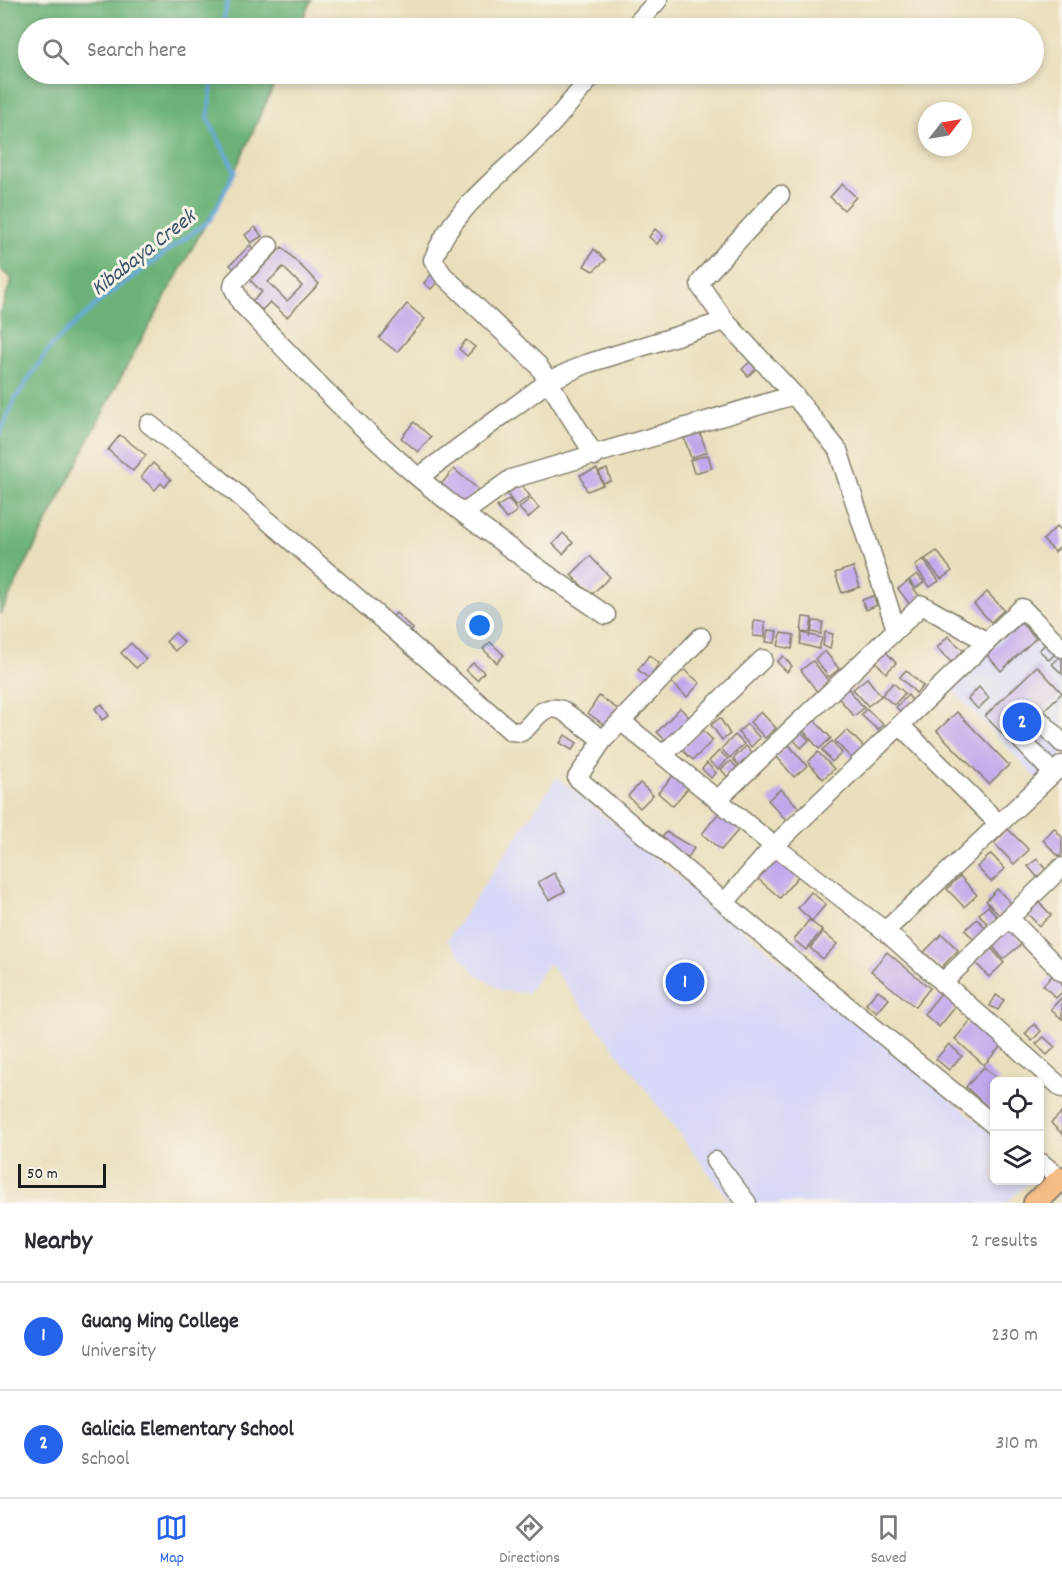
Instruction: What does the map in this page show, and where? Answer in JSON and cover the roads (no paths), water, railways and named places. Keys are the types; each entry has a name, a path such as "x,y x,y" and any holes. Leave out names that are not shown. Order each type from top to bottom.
{"main road":[{"path":"1035,1203 1062,1179"}],"street":[{"path":"642,18 658,0"},
{"path":"585,84 542,135 478,193 453,224 433,260 443,275 538,365 595,456"},
{"path":"780,195 700,283 725,321 794,395 838,450 896,629"},
{"path":"270,246 234,282 233,287 241,303 317,384 419,477 464,513 606,615"},
{"path":"419,477 549,381 586,364 725,321"},
{"path":"464,513 511,479 595,456 794,395"},
{"path":"149,424 214,474 511,731 521,732 538,713 555,708 562,710 603,740"},
{"path":"717,800 922,605 987,642"},
{"path":"725,902 774,846 1022,608 1062,648"},
{"path":"701,637 603,740 577,778 990,1122"},
{"path":"663,755 763,659"},
{"path":"885,931 1058,769 1022,741 1041,721 1062,742"},
{"path":"622,722 774,846 885,931 1062,1088"},
{"path":"900,725 999,824"},
{"path":"942,983 1062,867"},
{"path":"1009,918 1062,972"},
{"path":"715,1161 747,1203"},
{"path":"1044,1165 1062,1179"}],"waterway":[{"name":"Kibabaya Creek","path":"224,18 228,0"},
{"name":"Kibabaya Creek","path":"0,434 15,399 51,346 99,302 210,220 235,171 208,119 212,84"}],"place":[{"name":"Galicia Elementary School","path":"1022,722"},
{"name":"Guang Ming College","path":"685,982"}]}
